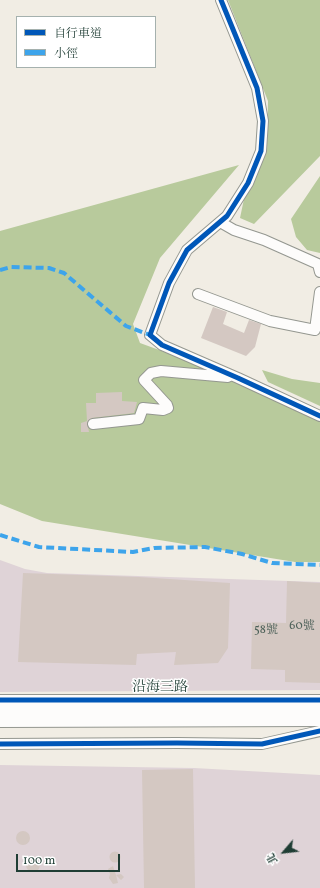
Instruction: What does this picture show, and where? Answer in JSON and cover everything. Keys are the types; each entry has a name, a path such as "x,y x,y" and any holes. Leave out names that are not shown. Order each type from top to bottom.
{"main road":[{"name":"沿海三路","path":"0,710 320,710"},
{"path":"0,721 320,721"}],"street":[{"path":"221,0 257,88 264,121 261,151 248,183 227,216 186,250 169,283 150,335 162,345 320,416"},
{"path":"220,222 234,230 264,240 318,264 320,272"},
{"path":"198,294 270,321 315,330 320,292"},
{"path":"93,424 139,419 143,408 163,410 168,408 167,404 144,380 151,373 161,372 238,378"},
{"name":"沿海三路","path":"0,700 320,700"},
{"path":"33,744 43,739 257,740 304,729 320,721"},
{"path":"0,744 262,744 320,731"}],"shaded area":[{"path":"0,560 25,569 47,573 320,582 320,690 0,692"},
{"path":"0,765 194,768 320,775 320,888 0,888"}],"green space":[{"path":"228,0 320,0 320,156 254,224 240,218 244,199 267,151 268,101"},
{"path":"239,165 160,258 133,324 140,343 214,370 320,420 320,562 295,562 42,521 0,504 0,231"},
{"path":"320,176 320,253 307,250 296,237 291,219"},
{"path":"262,370 292,379 320,383 320,406 268,382"}],"building":[{"path":"213,307 227,312 223,324 244,333 249,320 261,324 255,347 246,356 201,338"},
{"path":"122,392 122,401 137,402 134,413 92,418 87,422 89,432 81,432 81,423 87,421 86,403 96,403 96,393"},
{"path":"23,573 139,577 230,583 228,648 218,663 174,665 176,652 137,654 136,665 18,662"},
{"path":"287,581 320,583 320,683 285,682 285,670 251,669 252,622 286,623"},
{"path":"193,769 195,888 144,888 142,770"},
{"path":"20,831 26,831 30,835 30,841 26,845 20,845 16,841 16,835"},
{"path":"113,852 117,852 119,853 119,861 113,862 110,859 110,855"},
{"path":"33,858 38,860 40,865 38,870 33,872 28,870 26,865 28,860"},
{"path":"113,866 118,883 113,884 109,878 110,874 108,869"},
{"path":"121,874 124,877 121,880 116,875"}],"marked path":[{"path":"0,270 11,267 49,268 64,273 126,326 150,335"},
{"path":"0,535 39,547 133,552 154,548 205,547 242,554 272,563 320,565"}],"cycle path":[{"path":"221,0 257,88 263,121 261,151 248,183 227,216 187,250 169,283 150,335 162,345 320,416"},
{"path":"0,700 320,700"},
{"path":"0,744 262,744 320,731"}]}
